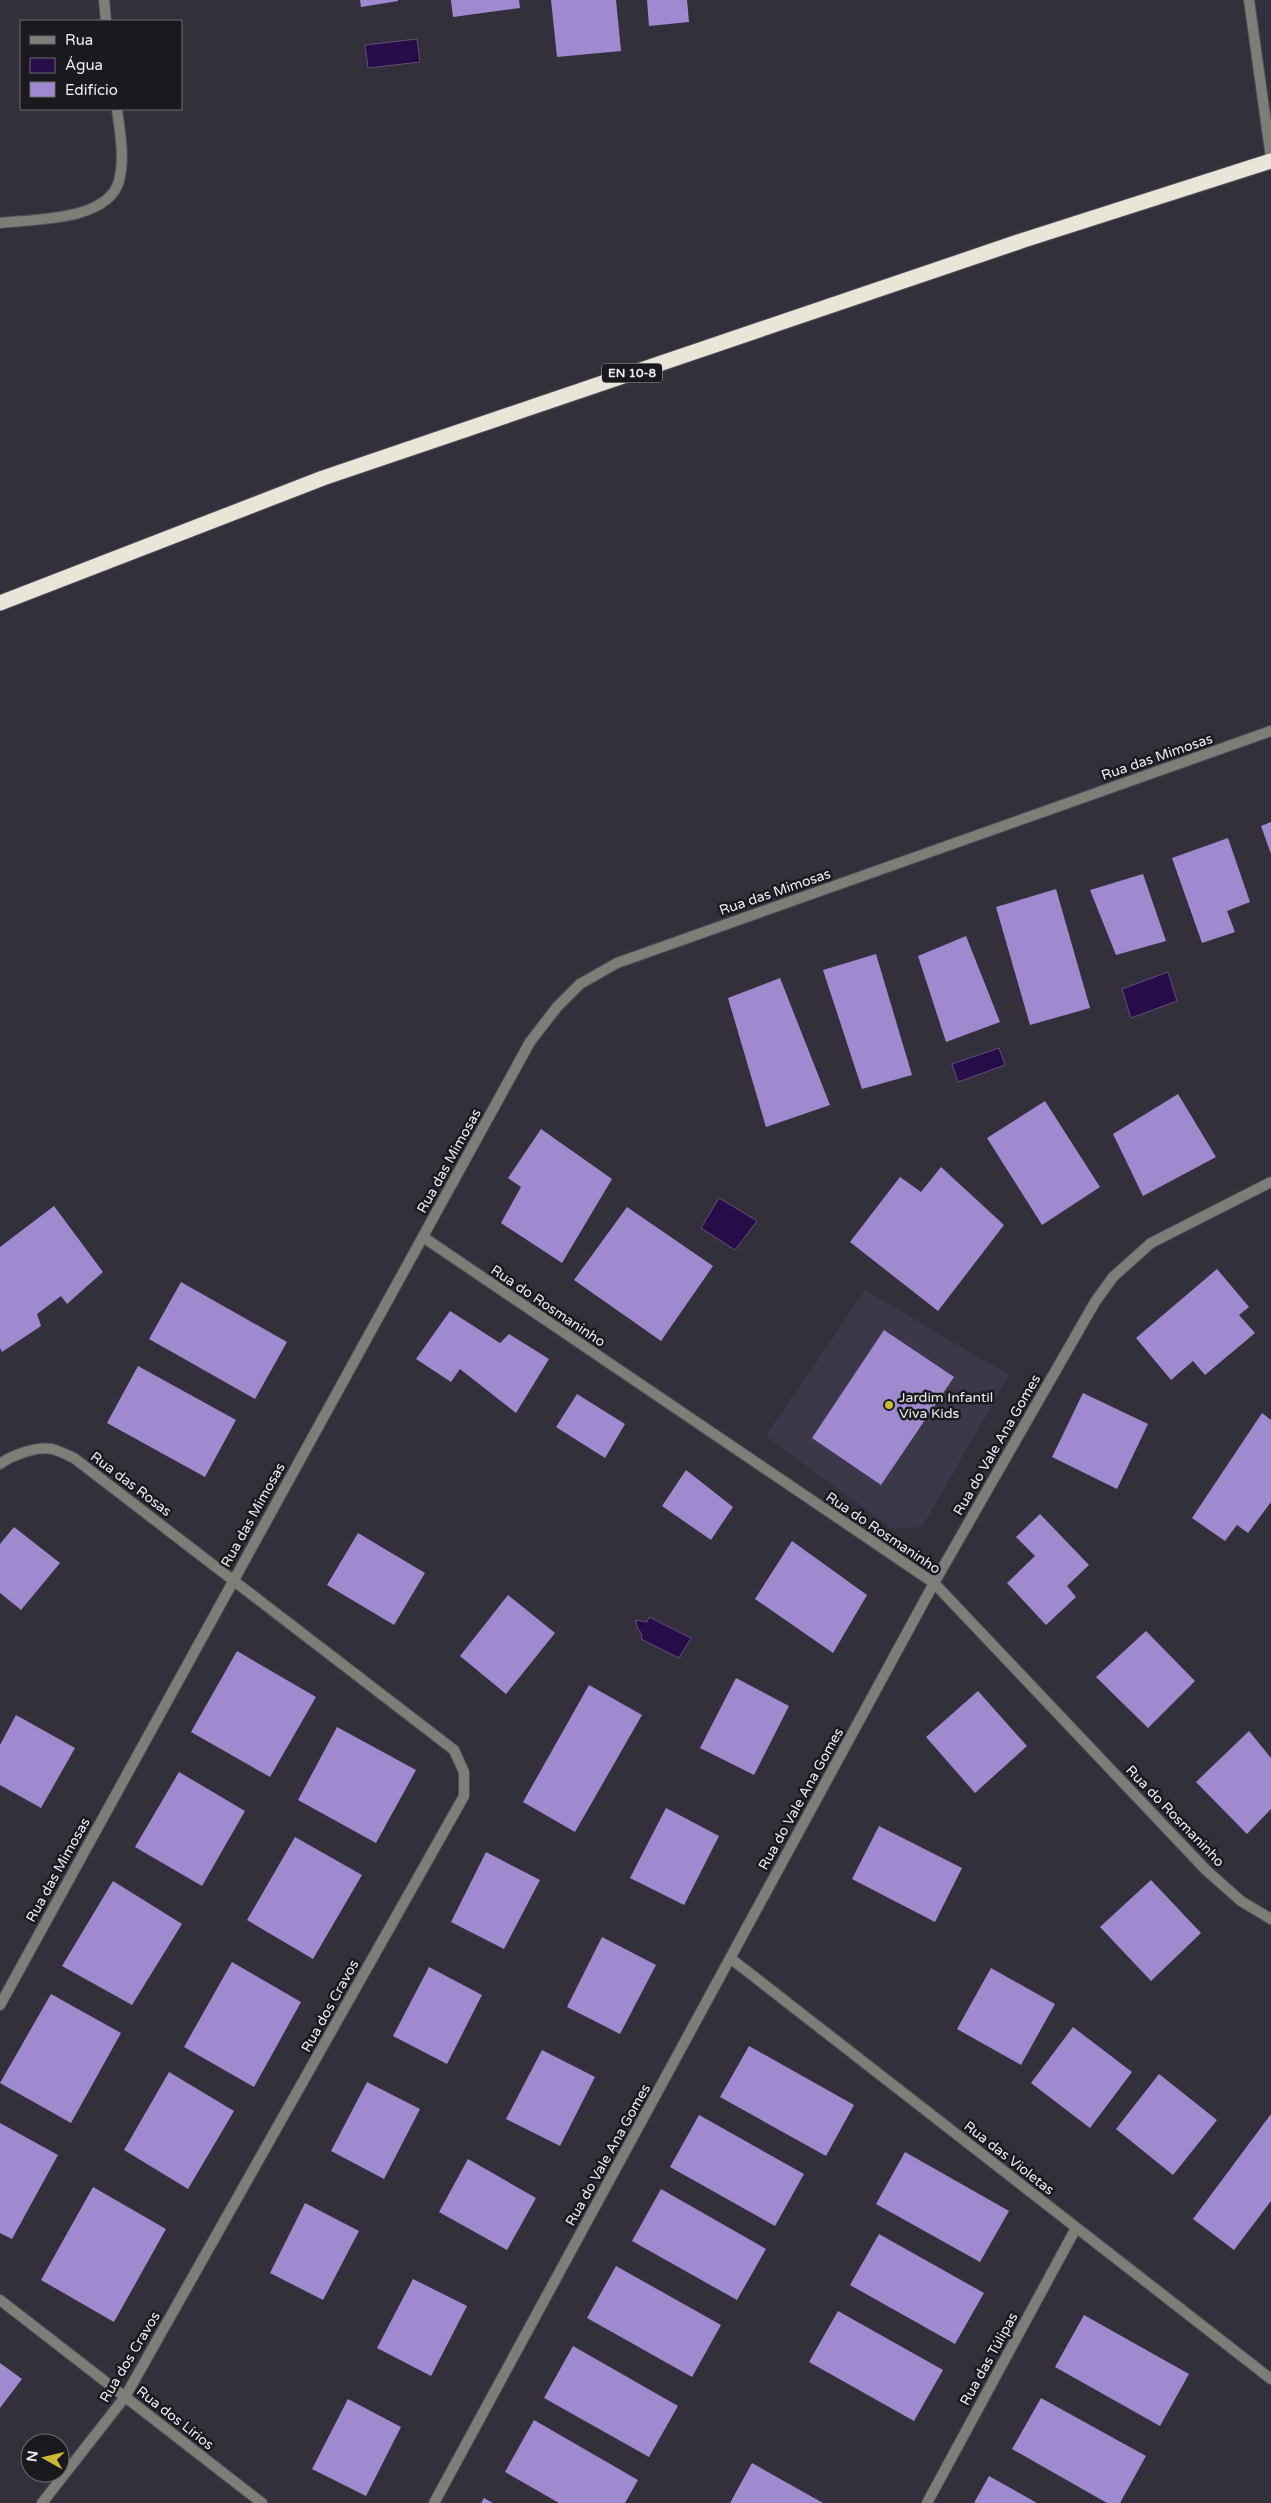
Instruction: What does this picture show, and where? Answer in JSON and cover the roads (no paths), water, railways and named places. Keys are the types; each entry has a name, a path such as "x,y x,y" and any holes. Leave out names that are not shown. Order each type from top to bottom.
{"highway":[{"name":"EN 10-8","path":"0,603 323,478 1024,240 1271,160"}],"street":[{"path":"104,0 106,20"},
{"path":"1249,0 1271,160"},
{"path":"0,223 82,213 100,206 112,195 118,183 122,152 117,110"},
{"name":"Rua das Mimosas","path":"0,2005 530,1042 557,1007 580,984 617,963 1271,732"},
{"name":"Rua do Vale Ana Gomes","path":"434,2503 934,1583 1095,1302 1113,1276 1151,1243 1271,1182"},
{"name":"Rua do Rosmaninho","path":"423,1237 934,1583 1206,1870 1241,1900 1271,1919"},
{"name":"Rua das Rosas","path":"0,1464 7,1458 29,1451 51,1449 74,1458 234,1579"},
{"name":"Rua dos Cravos","path":"42,2503 125,2397 464,1796 464,1772 454,1750 234,1579"},
{"name":"Rua das Violetas","path":"730,1958 1271,2379"},
{"name":"Rua das Túlipas","path":"927,2503 1076,2228"},
{"name":"Rua dos Lírios","path":"0,2300 262,2503"}],"water":[{"path":"417,39 420,62 368,68 365,45"},
{"path":"1168,972 1177,1001 1131,1018 1122,989"},
{"path":"999,1048 1005,1065 958,1082 952,1064"},
{"path":"719,1198 757,1221 735,1250 701,1228"},
{"path":"649,1617 691,1638 679,1658 641,1639 642,1635 637,1627 636,1620 647,1622"}],"place":[{"name":"Jardim Infantil Viva Kids","path":"889,1405"}]}
